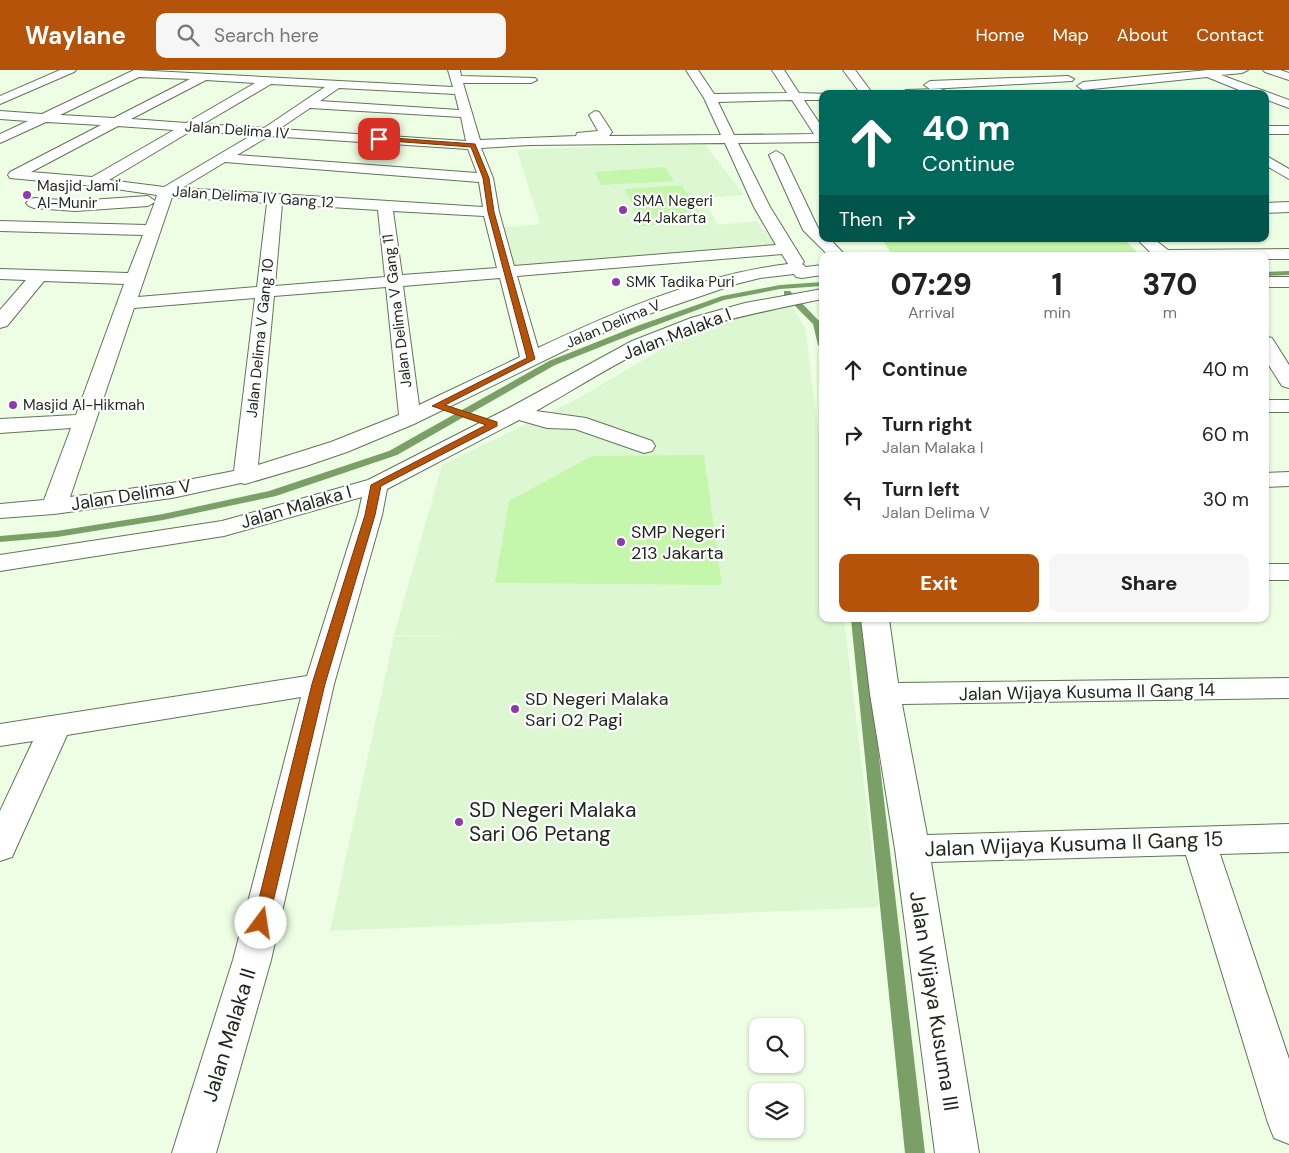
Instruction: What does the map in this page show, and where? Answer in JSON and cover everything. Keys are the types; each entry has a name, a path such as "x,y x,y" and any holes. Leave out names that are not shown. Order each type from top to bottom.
{"street":[{"path":"0,100 70,70"},
{"path":"286,81 304,70"},
{"path":"692,70 710,98 762,207 788,249 813,284"},
{"path":"778,70 819,132"},
{"path":"848,70 864,90"},
{"path":"1048,70 1092,90"},
{"path":"1122,70 1173,90"},
{"path":"1083,86 1201,72 1242,70"},
{"path":"1269,70 1289,77"},
{"path":"0,139 140,71 337,84 457,76 531,80"},
{"path":"1201,72 1250,90"},
{"path":"919,75 936,90"},
{"path":"0,182 205,76"},
{"path":"457,76 473,141 486,178 491,212 531,359"},
{"path":"930,85 1068,79"},
{"path":"95,182 269,80"},
{"path":"34,203 75,206 165,196 337,84"},
{"path":"710,98 819,96"},
{"path":"1269,96 1289,104"},
{"path":"308,104 466,114"},
{"name":"Jalan Delima IV","path":"0,115 266,132 473,141"},
{"path":"473,141 603,135 605,132 596,116"},
{"path":"1269,131 1289,130"},
{"path":"1269,132 1289,138"},
{"path":"473,141 530,142 819,137"},
{"path":"776,155 811,230 819,238"},
{"path":"222,158 486,178"},
{"path":"1269,161 1289,175"},
{"name":"Jalan Delima IV Gang 12","path":"15,174 95,182 165,196 275,199 491,212"},
{"name":"Jalan Delima V","path":"165,196 54,507 122,499 245,477 339,447 410,417 467,415 531,359 605,324 682,296 750,275 813,284"},
{"name":"Jalan Delima V Gang 10","path":"245,477 275,199"},
{"name":"Jalan Delima V Gang 11","path":"385,206 392,281 410,417"},
{"path":"1269,208 1289,207"},
{"path":"0,226 153,230"},
{"path":"823,242 834,252"},
{"path":"1148,242 1159,252"},
{"path":"127,303 788,249"},
{"path":"1269,254 1289,254"},
{"path":"0,274 135,280"},
{"path":"0,322 40,275"},
{"path":"1269,282 1289,282"},
{"name":"Jalan Malaka I","path":"0,563 224,528 376,485 467,415 517,412 639,345 698,322 792,299 813,284"},
{"path":"1269,344 1289,344"},
{"path":"1269,349 1289,382"},
{"path":"1269,406 1289,406"},
{"path":"517,412 548,421 578,423 644,446"},
{"path":"0,426 85,420"},
{"path":"1269,480 1289,479"},
{"name":"Jalan Malaka II","path":"194,1153 252,960 319,684 370,515 376,485"},
{"path":"0,511 54,507"},
{"path":"1269,572 1289,572"},
{"name":"Jalan Wijaya Kusuma II Gang 15","path":"875,622 885,694 912,849 1289,838"},
{"path":"0,735 319,684"},
{"name":"Jalan Wijaya Kusuma II Gang 14","path":"885,694 1289,688"},
{"path":"0,847 55,726"},
{"path":"1199,841 1289,1123"},
{"name":"Jalan Wijaya Kusuma III","path":"912,849 957,1153"}],"shaded area":[{"name":"SMA Negeri 44 Jakarta","path":"703,142 744,195 703,198 718,225 756,221 778,246 508,270 496,228 540,224 517,150"},
{"path":"789,302 805,327 819,433 819,622 844,622 879,907 330,931 394,636 466,636 394,635 442,465 575,400 672,343 746,312"}],"green space":[{"path":"665,167 674,181 601,185 595,172"},
{"path":"682,185 704,221 642,226 625,189"},
{"path":"884,242 1126,242 1138,252 890,252"},
{"path":"704,455 722,585 495,583 509,501 592,456"}],"waterway":[{"path":"1269,274 1289,273"},
{"path":"0,539 57,534 163,517 272,494 393,453 552,363 640,328 722,298 780,287 819,284"},
{"path":"787,293 817,323 819,332"},
{"path":"857,622 915,1153"}],"place":[{"name":"Masjid Jami' Al-Munir","path":"27,195"},
{"name":"SMA Negeri 44 Jakarta","path":"623,210"},
{"name":"SMK Tadika Puri","path":"616,282"},
{"name":"Masjid Al-Hikmah","path":"13,405"},
{"name":"SMP Negeri 213 Jakarta","path":"621,542"},
{"name":"SD Negeri Malaka Sari 02 Pagi","path":"515,709"},
{"name":"SD Negeri Malaka Sari 06 Petang","path":"459,822"}],"route":[{"path":"261,923 319,684 370,515 376,485 494,424 437,406 531,359 491,212 486,178 473,145 379,139"}]}
